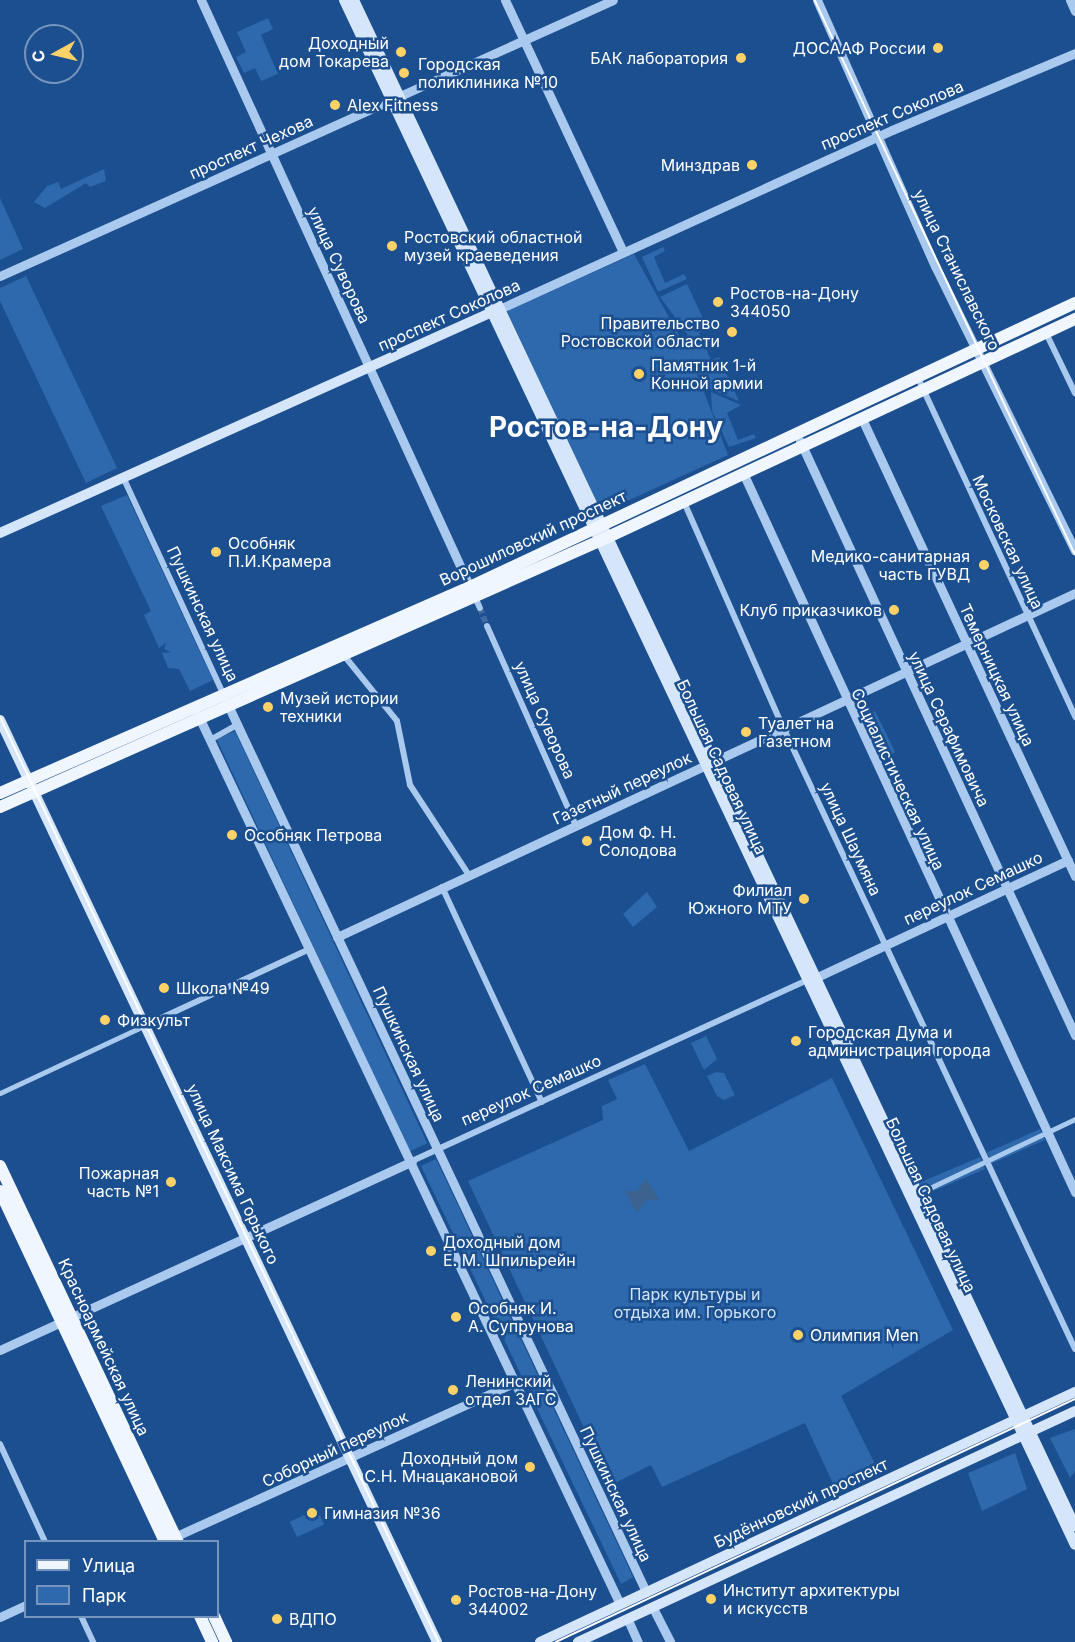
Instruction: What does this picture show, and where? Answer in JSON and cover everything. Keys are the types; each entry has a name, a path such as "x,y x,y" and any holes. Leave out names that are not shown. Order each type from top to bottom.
{"main road":[{"name":"Большая Садовая улица","path":"344,0 395,98"},
{"name":"Большая Садовая улица","path":"354,0 395,98 494,312 1019,1417 1075,1526"},
{"name":"Ворошиловский проспект","path":"225,698 475,597 798,436 1075,303"},
{"name":"проспект Соколова","path":"0,532 494,312"},
{"name":"Ворошиловский проспект","path":"599,534 684,502 744,475 863,421 1075,319"},
{"name":"Ворошиловский проспект","path":"0,807 32,785 196,710 475,597"},
{"name":"улица Максима Горького","path":"0,720 437,1642"},
{"name":"Ворошиловский проспект","path":"0,793 32,785"},
{"name":"Большая Садовая улица","path":"811,979 917,1194 1019,1417"},
{"name":"Красноармейская улица","path":"0,1166 67,1321"},
{"name":"Красноармейская улица","path":"0,1191 67,1321 171,1540"},
{"name":"Будённовский проспект","path":"540,1642 1075,1392"},
{"name":"Будённовский проспект","path":"578,1642 1075,1411"},
{"name":"Большая Садовая улица","path":"1027,1433 1075,1545"},
{"path":"200,1618 212,1642"},
{"path":"214,1618 226,1642"}],"street":[{"name":"улица Суворова","path":"201,0 475,597"},
{"path":"505,0 623,252"},
{"name":"проспект Чехова","path":"0,276 613,0"},
{"name":"улица Станиславского","path":"817,0 975,351 984,362 1075,550"},
{"path":"1070,0 1075,11"},
{"name":"проспект Соколова","path":"494,312 878,136 1075,53"},
{"path":"1046,333 1075,393"},
{"name":"Московская улица","path":"918,378 1075,717"},
{"name":"Темерницкая улица","path":"863,421 966,646 1072,859 1075,876"},
{"name":"улица Серафимовича","path":"798,436 1075,1035"},
{"name":"Социалистическая улица","path":"744,475 946,918 1075,1192"},
{"name":"Пушкинская улица","path":"123,477 237,726 670,1642"},
{"name":"улица Шаумяна","path":"684,502 783,727 1075,1349"},
{"name":"Газетный переулок","path":"337,937 709,764 783,727 966,646 1075,593"},
{"name":"улица Суворова","path":"488,626 576,826"},
{"path":"341,652 397,721 412,790 470,874"},
{"path":"196,710 412,1161 638,1642"},
{"path":"210,740 237,726"},
{"name":"переулок Семашко","path":"0,1350 1072,859"},
{"path":"442,887 542,1102"},
{"path":"0,1093 310,949"},
{"path":"917,1194 1075,1119"},
{"name":"Соборный переулок","path":"171,1540 516,1382"},
{"path":"0,1444 44,1540"},
{"path":"0,1617 24,1606"},
{"path":"81,1618 93,1642"}],"green space":[{"path":"268,18 273,29 261,35 278,74 261,81 255,68 244,73 236,57 246,52 237,32"},
{"path":"104,169 106,181 90,187 86,183 45,208 34,202 47,186 58,182 61,189"},
{"path":"0,198 23,249 0,260"},
{"path":"663,247 665,251 654,257 665,283 684,274 687,279 658,292 642,257"},
{"path":"634,254 681,339 688,335 660,297 687,284 708,329 699,333 711,360 719,357 739,401 708,388 696,371 728,455 601,513 507,311"},
{"path":"26,276 117,468 86,483 0,301 0,288"},
{"path":"711,392 741,405 727,413 738,440 754,434 756,438 729,447 712,411"},
{"path":"127,495 213,680 190,691 179,669 168,668 162,653 171,652 164,649 166,643 159,648 144,615 151,611 101,506"},
{"path":"875,711 895,752 885,757 865,716"},
{"path":"235,731 427,1143 409,1152 217,739"},
{"path":"647,892 657,907 633,927 623,914"},
{"path":"706,1036 717,1059 704,1070 691,1043"},
{"name":"Парк культуры и отдыха им. Горького","path":"645,1064 689,1151 832,1078 953,1330 841,1396 877,1468 835,1488 805,1423 662,1487 651,1465 611,1485 468,1181 603,1120 602,1106 617,1099 608,1080"},
{"path":"716,1072 724,1073 735,1095 724,1100 717,1096 707,1076"},
{"path":"1040,1129 1045,1140 992,1164 987,1153"},
{"path":"980,1157 985,1169 922,1196 916,1184"},
{"path":"436,1159 633,1577 621,1584 421,1166"},
{"path":"1075,1429 1075,1471 1070,1478 1050,1438"},
{"path":"1015,1453 1027,1489 982,1511 968,1473"},
{"path":"317,1509 324,1524 297,1537 290,1522"}],"shaded area":[{"path":"646,1178 659,1200 646,1200 637,1213 625,1191 637,1191"}],"tunnel":[{"path":"480,608 487,626"}],"tram line":[{"path":"815,0 1075,554"},
{"path":"0,716 439,1642"},
{"path":"556,1642 1075,1399"}],"place":[{"name":"ДОСААФ России","path":"938,48"},
{"name":"Доходный дом Токарева","path":"401,52"},
{"name":"БАК лаборатория","path":"741,58"},
{"name":"Городская поликлиника №10","path":"404,73"},
{"name":"Alex Fitness","path":"335,105"},
{"name":"Минздрав","path":"752,165"},
{"name":"Ростовский областной музей краеведения","path":"392,246"},
{"name":"Ростов-на-Дону 344050","path":"718,302"},
{"name":"Правительство Ростовской области","path":"732,332"},
{"name":"Памятник 1-й Конной армии","path":"639,374"},
{"name":"Особняк П.И.Крамера","path":"216,552"},
{"name":"Медико-санитарная часть ГУВД","path":"984,565"},
{"name":"Клуб приказчиков","path":"894,610"},
{"name":"Музей истории техники","path":"268,707"},
{"name":"Туалет на Газетном","path":"746,732"},
{"name":"Особняк Петрова","path":"232,835"},
{"name":"Дом Ф. Н. Солодова","path":"587,841"},
{"name":"Филиал Южного МТУ","path":"804,899"},
{"name":"Школа №49","path":"164,988"},
{"name":"Физкульт","path":"105,1020"},
{"name":"Городская Дума и администрация города","path":"796,1041"},
{"name":"Пожарная часть №1","path":"171,1182"},
{"name":"Доходный дом Е. М. Шпильрейн","path":"431,1251"},
{"name":"Особняк И. А. Супрунова","path":"456,1317"},
{"name":"Олимпия Men","path":"798,1335"},
{"name":"Ленинский отдел ЗАГС","path":"453,1390"},
{"name":"Доходный дом С.Н. Мнацакановой","path":"530,1467"},
{"name":"Гимназия №36","path":"312,1513"},
{"name":"Институт архитектуры и искусств","path":"711,1599"},
{"name":"Ростов-на-Дону 344002","path":"456,1600"},
{"name":"ВДПО","path":"277,1619"}],"district":[{"name":"Ростов-на-Дону","path":"606,427"}]}
